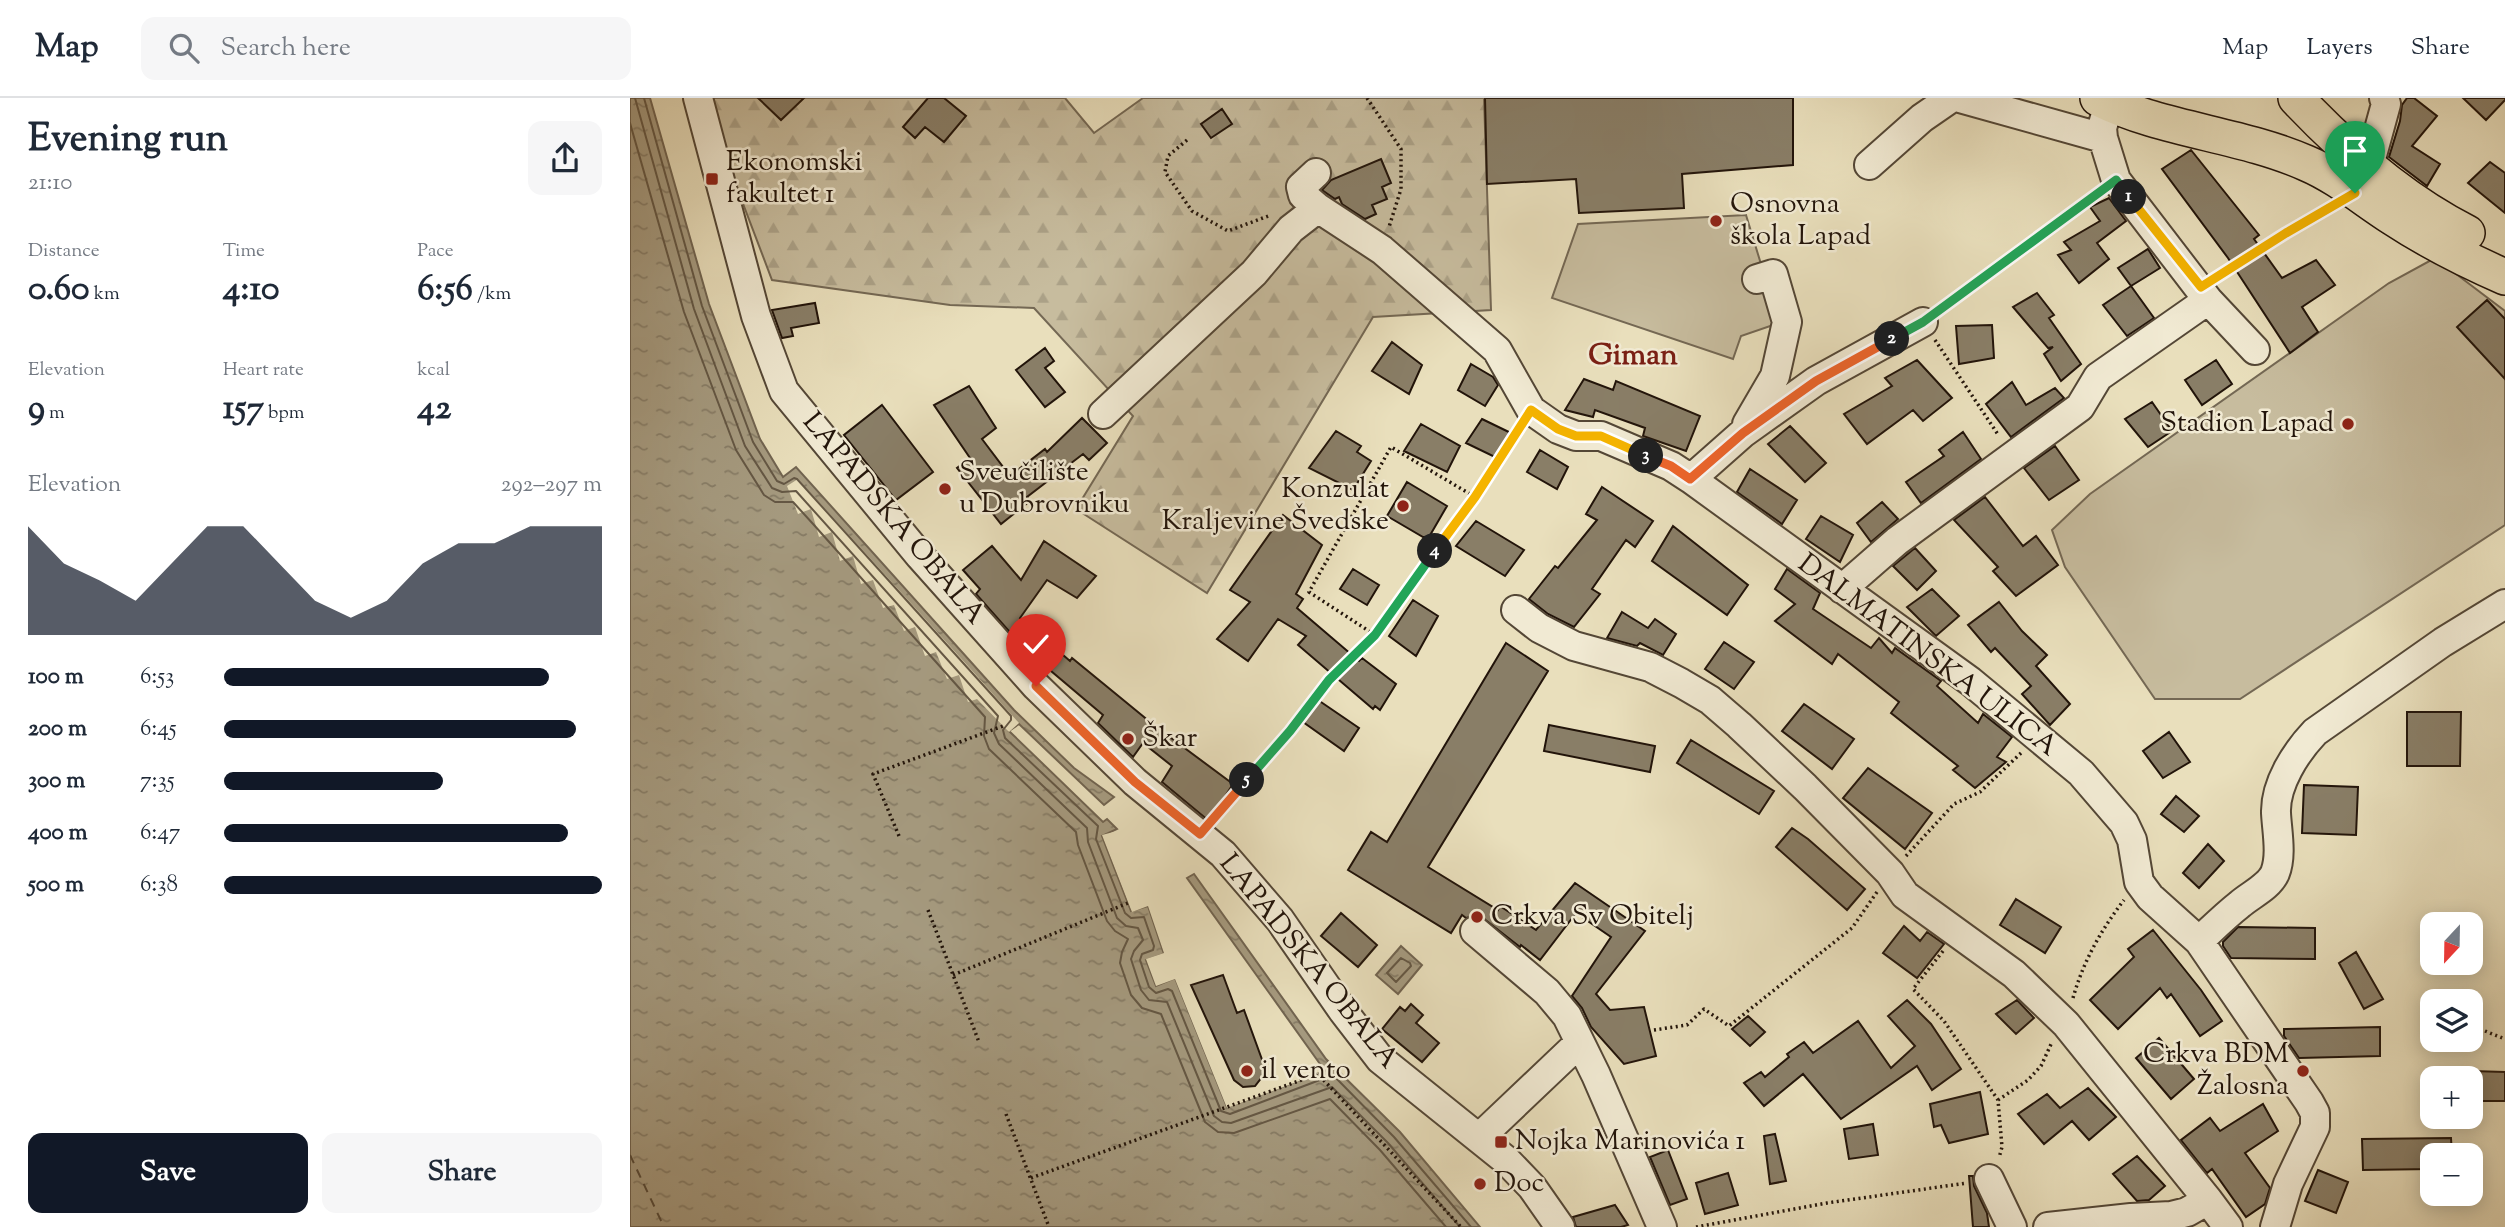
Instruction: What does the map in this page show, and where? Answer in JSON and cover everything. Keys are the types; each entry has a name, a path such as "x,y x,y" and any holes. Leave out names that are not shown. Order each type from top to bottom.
{"main road":[{"path":"2296,98 2327,130 2362,180 2394,219 2505,277"},
{"path":"2104,101 2272,150 2362,180 2414,201 2448,223 2505,250"}],"street":[{"name":"LAPADSKA OBALA","path":"698,98 756,316 784,391 920,556 1036,686 1135,782 1223,854 1267,904 1380,1059 1507,1161 1532,1187 1560,1227"},
{"path":"1869,165 1922,118 1951,98"},
{"path":"1960,98 2103,138"},
{"path":"2362,180 2386,104 2384,98"},
{"path":"2104,101 2103,138 2116,180 2205,293 2255,350"},
{"path":"1103,414 1254,273 1292,229 1318,208 1303,195 1301,187 1316,173"},
{"name":"DALMATINSKA ULICA","path":"1318,208 1382,250 1497,349 1531,410 1558,429 1576,436 1601,436 1671,466 1970,681 2081,773 2124,822 2132,840 2139,882 2150,897 2199,942 2315,1113 2315,1127 2288,1184 2275,1227"},
{"path":"1743,433 1775,376 1787,322 1773,274 1757,279"},
{"path":"1842,589 1897,541 2080,407 2098,377 2205,293"},
{"path":"1690,479 1743,433 1816,381 1923,322"},
{"path":"2199,942 2239,904 2269,882 2275,873 2279,856 2276,809 2287,770 2299,748 2315,732 2443,642 2505,604"},
{"path":"1516,610 1539,628 1574,646 1650,667 1710,701 1805,787 1890,873 1905,895 2014,974 2066,1024 2198,1213 2228,1227"},
{"path":"1475,931 1547,992 1567,1016 1596,1075 1662,1227"},
{"path":"1479,1138 1579,1043"},
{"path":"1989,1179 2012,1227"},
{"path":"2048,1227 2131,1217 2198,1213"}],"path":[{"path":"1367,98 1401,149 1401,189 1382,250"},
{"path":"1187,140 1168,156 1165,172 1192,211 1228,231 1266,216 1279,214"},
{"path":"2012,455 1923,322 2116,180"},
{"path":"2205,293 2362,180"},
{"path":"1200,834 1290,731 1329,680 1375,635 1475,497 1531,410"},
{"path":"1375,635 1309,592 1391,447 1475,497"},
{"path":"899,836 873,774 1003,726"},
{"path":"953,975 1128,903"},
{"path":"928,910 979,1042"},
{"path":"1696,1227 1827,1203 1989,1179 2002,1147 1998,1100 1944,1021 1913,989 1956,934"},
{"path":"1654,1030 1687,1025 1704,1009 1729,1026"},
{"path":"2485,1031 2505,1039"},
{"path":"1031,1178 1318,1074 1461,1227"},
{"path":"1006,1114 1049,1227"}],"green space":[{"path":"706,98 1065,98 1094,133 1143,98 1484,98 1491,310 1373,317 1207,593 1076,509 1133,416 1034,308 950,305 772,280 704,101"},
{"path":"1746,215 1779,323 1741,336 1733,359 1552,298 1578,224"},
{"name":"Stadion Lapad","path":"2435,258 2505,311 2505,525 2240,699 2155,699 2065,567 2052,530 2090,494 2389,283"}],"water":[{"path":"630,98 650,98 709,304 760,439 783,477 796,467 1014,710 1074,768 1114,797 1104,805 1019,724 1009,731 1103,822 1107,819 1117,829 1102,836 1131,911 1148,906 1164,954 1146,960 1156,986 1175,978 1227,1107 1325,1071 1187,878 1194,874 1326,1059 1400,1132 1480,1227 630,1227"},
{"path":"1401,946 1422,965 1398,994 1376,975"}],"pier":[{"path":"798,479 1019,723 1009,732 977,699 968,702 959,675 947,679 936,652 925,656 915,627 904,631 894,605 883,608 873,580 861,584 853,556 840,561 832,532 819,537 811,509 798,514 787,486"},
{"path":"1121,830 1107,837 1134,907 1147,902 1151,904 1168,953 1166,957 1151,962 1158,982 1174,975 1178,977 1229,1103 1316,1071 1318,1074 1227,1108 1175,979 1156,986 1146,959 1164,953 1148,906 1132,912 1102,835"}],"building":[{"path":"758,98 804,98 781,120"},
{"path":"928,98 944,98 966,116 944,142 925,127 915,138 903,127"},
{"path":"1485,98 1793,98 1793,165 1682,174 1684,208 1579,213 1576,179 1487,184"},
{"path":"2407,98 2414,98 2437,116 2412,146 2440,164 2427,186 2389,157 2402,105"},
{"path":"2463,98 2505,98 2505,100 2486,120"},
{"path":"1222,109 1232,124 1211,138 1201,124"},
{"path":"2191,150 2259,235 2254,239 2282,278 2316,260 2335,285 2302,307 2318,332 2290,353 2228,258 2162,169"},
{"path":"1381,159 1391,183 1382,187 1387,199 1372,205 1376,214 1365,219 1342,204 1339,197 1335,199 1322,190 1331,180"},
{"path":"2490,162 2505,173 2505,213 2468,183"},
{"path":"2109,198 2126,221 2097,243 2109,259 2079,283 2058,255 2071,250 2064,242 2100,221 2090,207"},
{"path":"2148,249 2160,268 2131,286 2118,268"},
{"path":"2131,286 2154,318 2127,336 2103,305"},
{"path":"2037,293 2054,315 2049,318 2081,364 2061,381 2044,354 2053,347 2048,348 2013,307"},
{"path":"2487,300 2505,319 2505,379 2457,327"},
{"path":"815,303 819,323 791,328 793,336 782,338 772,310"},
{"path":"1992,325 1994,358 1959,364 1956,326"},
{"path":"1392,342 1422,365 1409,394 1372,371"},
{"path":"1045,348 1054,361 1045,368 1065,392 1045,407 1016,370"},
{"path":"1917,360 1952,398 1923,421 1913,410 1867,444 1844,414 1892,386 1885,378"},
{"path":"2216,360 2232,384 2202,405 2185,380"},
{"path":"1471,364 1493,377 1498,385 1485,406 1458,390"},
{"path":"1584,379 1613,390 1616,381 1700,416 1686,451 1643,436 1645,428 1595,410 1593,417 1565,410"},
{"path":"2012,382 2026,405 2055,388 2064,398 2011,437 1986,404"},
{"path":"969,386 996,428 982,439 1010,476 1045,449 1047,452 1082,418 1107,443 1089,460 1083,454 1027,497 1030,501 1001,524 957,468 970,458 934,405"},
{"path":"2152,402 2172,431 2148,447 2125,419"},
{"name":"Sveučilište u Dubrovniku","path":"882,405 933,472 896,500 844,435"},
{"path":"1482,419 1515,435 1499,459 1466,443"},
{"path":"1421,424 1460,446 1447,472 1404,451"},
{"path":"1790,426 1826,463 1805,482 1768,444"},
{"path":"1336,431 1361,446 1357,452 1371,461 1353,490 1309,468"},
{"path":"1963,432 1981,459 1921,503 1906,482 1944,456 1939,450"},
{"path":"2055,446 2079,480 2049,500 2024,468"},
{"path":"1540,450 1568,467 1557,489 1527,472"},
{"path":"1750,469 1797,500 1782,524 1737,492"},
{"path":"1407,482 1447,506 1429,537 1423,537 1387,516"},
{"path":"1602,487 1653,521 1635,547 1626,540 1592,589 1600,594 1574,627 1548,614 1529,599 1597,520 1586,514"},
{"path":"1985,497 2023,546 2036,536 2058,565 2016,596 1993,571 1998,567 1954,520"},
{"path":"1882,502 1898,519 1871,542 1857,523"},
{"path":"1283,515 1322,545 1296,594 1303,599 1297,608 1359,661 1362,658 1396,684 1380,710 1375,706 1373,709 1298,645 1306,636 1278,619 1248,661 1217,639 1250,602 1230,590"},
{"path":"1821,516 1853,535 1840,562 1806,539"},
{"path":"1476,521 1524,550 1505,576 1456,546"},
{"path":"1673,526 1748,585 1727,615 1652,561"},
{"path":"1044,541 1096,576 1077,598 1047,580 1020,618 1070,661 1072,658 1155,726 1233,784 1209,821 1162,782 1172,766 1143,743 1133,757 1098,723 1103,715 1025,649 976,594 980,589 963,570 992,546 1021,580"},
{"path":"1915,548 1936,571 1917,590 1893,566"},
{"path":"1353,569 1379,585 1367,605 1340,589"},
{"path":"1787,569 1820,593 1813,609 1871,648 1879,638 1892,653 1895,648 1941,681 1937,686 1978,723 1983,714 2012,737 1997,757 2006,762 1975,788 1953,770 1958,766 1891,713 1899,702 1838,654 1832,664 1775,621 1795,604 1775,589"},
{"path":"1932,589 1959,616 1936,636 1907,607"},
{"path":"1413,600 1438,616 1416,656 1389,636"},
{"path":"1999,602 2022,631 2047,655 2036,666 2070,704 2050,725 2022,694 2031,686 1995,648 1991,652 1968,625"},
{"path":"1622,612 1648,628 1655,619 1676,634 1663,655 1640,643 1637,646 1607,638"},
{"path":"1724,642 1754,662 1734,689 1705,669"},
{"path":"1506,643 1548,671 1428,867 1498,910 1500,906 1536,930 1575,883 1645,931 1596,994 1610,1010 1644,1007 1656,1056 1624,1064 1591,1027 1582,1008 1572,996 1611,937 1576,913 1540,960 1479,915 1466,918 1462,915 1451,933 1348,870 1371,832 1387,842"},
{"path":"1318,700 1359,728 1344,751 1303,722"},
{"path":"1804,704 1854,739 1832,769 1782,731"},
{"path":"2407,712 2461,712 2460,766 2407,766"},
{"path":"1549,725 1655,746 1650,772 1544,751"},
{"path":"2169,732 2190,762 2163,778 2143,751"},
{"path":"1691,740 1774,791 1759,814 1677,763"},
{"path":"1868,768 1932,813 1905,849 1843,798"},
{"path":"2304,785 2358,787 2356,835 2302,833"},
{"path":"2176,796 2199,816 2184,832 2161,814"},
{"path":"1792,828 1865,889 1847,910 1776,847"},
{"path":"2208,844 2224,861 2199,888 2183,873"},
{"path":"2016,899 2061,927 2045,953 2000,925"},
{"path":"1341,913 1377,945 1358,967 1321,936"},
{"path":"1904,926 1920,941 1927,932 1944,944 1917,978 1883,953"},
{"path":"2238,927 2315,928 2315,959 2231,958 2223,942"},
{"path":"2153,930 2222,1021 2200,1036 2171,994 2167,998 2160,988 2118,1029 2090,1000 2134,957 2128,949"},
{"path":"2356,952 2383,999 2364,1009 2339,963"},
{"path":"1223,975 1237,1013 1244,1010 1264,1065 1262,1077 1255,1086 1243,1087 1234,1080 1191,985"},
{"path":"1907,1000 1931,1024 1961,1069 1932,1090 1917,1066 1841,1119 1803,1074 1764,1106 1744,1083 1761,1072 1765,1077 1789,1057 1787,1054 1804,1042 1813,1053 1858,1021 1891,1068 1915,1046 1888,1016"},
{"path":"2017,1000 2034,1018 2016,1034 1996,1014"},
{"path":"1411,1004 1423,1015 1416,1023 1439,1043 1422,1062 1382,1029 1400,1007 1405,1011"},
{"path":"1748,1016 1765,1032 1750,1046 1732,1029"},
{"path":"2380,1027 2380,1056 2299,1058 2284,1036 2284,1029"},
{"path":"2159,1038 2194,1079 2171,1099 2136,1058"},
{"path":"2483,1071 2505,1072 2505,1101 2483,1101"},
{"path":"2088,1088 2116,1117 2089,1140 2072,1121 2044,1144 2018,1114 2047,1094 2060,1108"},
{"path":"1980,1092 1988,1134 1949,1143 1941,1125 1934,1127 1930,1104"},
{"path":"2263,1104 2278,1131 2245,1153 2270,1188 2265,1204 2246,1217 2212,1169 2207,1173 2181,1140 2210,1118 2220,1131"},
{"path":"1873,1124 1878,1155 1849,1159 1844,1129"},
{"path":"1775,1134 1786,1181 1770,1184 1764,1136"},
{"path":"2451,1138 2451,1143 2420,1143 2420,1169 2363,1170 2362,1139"},
{"path":"1668,1150 1687,1199 1670,1205 1650,1157"},
{"path":"2137,1156 2165,1186 2149,1200 2137,1201 2113,1174"},
{"path":"2318,1170 2348,1182 2336,1213 2305,1201"},
{"path":"1728,1173 1738,1205 1705,1214 1696,1183"},
{"path":"1969,1176 1973,1176 1974,1186 1987,1213 1989,1227 1973,1227"},
{"path":"1615,1205 1628,1225 1576,1227 1573,1217"}],"ferry route":[{"path":"630,1155 664,1227"}],"place":[{"name":"Ekonomski fakultet 1","path":"712,179"},
{"name":"Osnovna škola Lapad","path":"1716,221"},
{"name":"Stadion Lapad","path":"2348,424"},
{"name":"Sveučilište u Dubrovniku","path":"945,489"},
{"name":"Konzulat Kraljevine Švedske","path":"1403,506"},
{"name":"Škar","path":"1128,739"},
{"name":"Crkva Sv Obitelj","path":"1477,917"},
{"name":"il vento","path":"1247,1071"},
{"name":"Crkva BDM Žalosna","path":"2303,1071"},
{"name":"Nojka Marinovića 1","path":"1501,1142"},
{"name":"Doc","path":"1480,1184"}],"district":[{"name":"Giman","path":"1633,356"}],"route":[{"path":"1036,686 1135,782 1200,834 1290,731 1329,680 1375,635 1475,497 1531,410 1558,429 1576,436 1601,436 1671,466 1690,479 1743,433 1816,381 1923,322 2116,180 2201,287 2355,193"}]}
